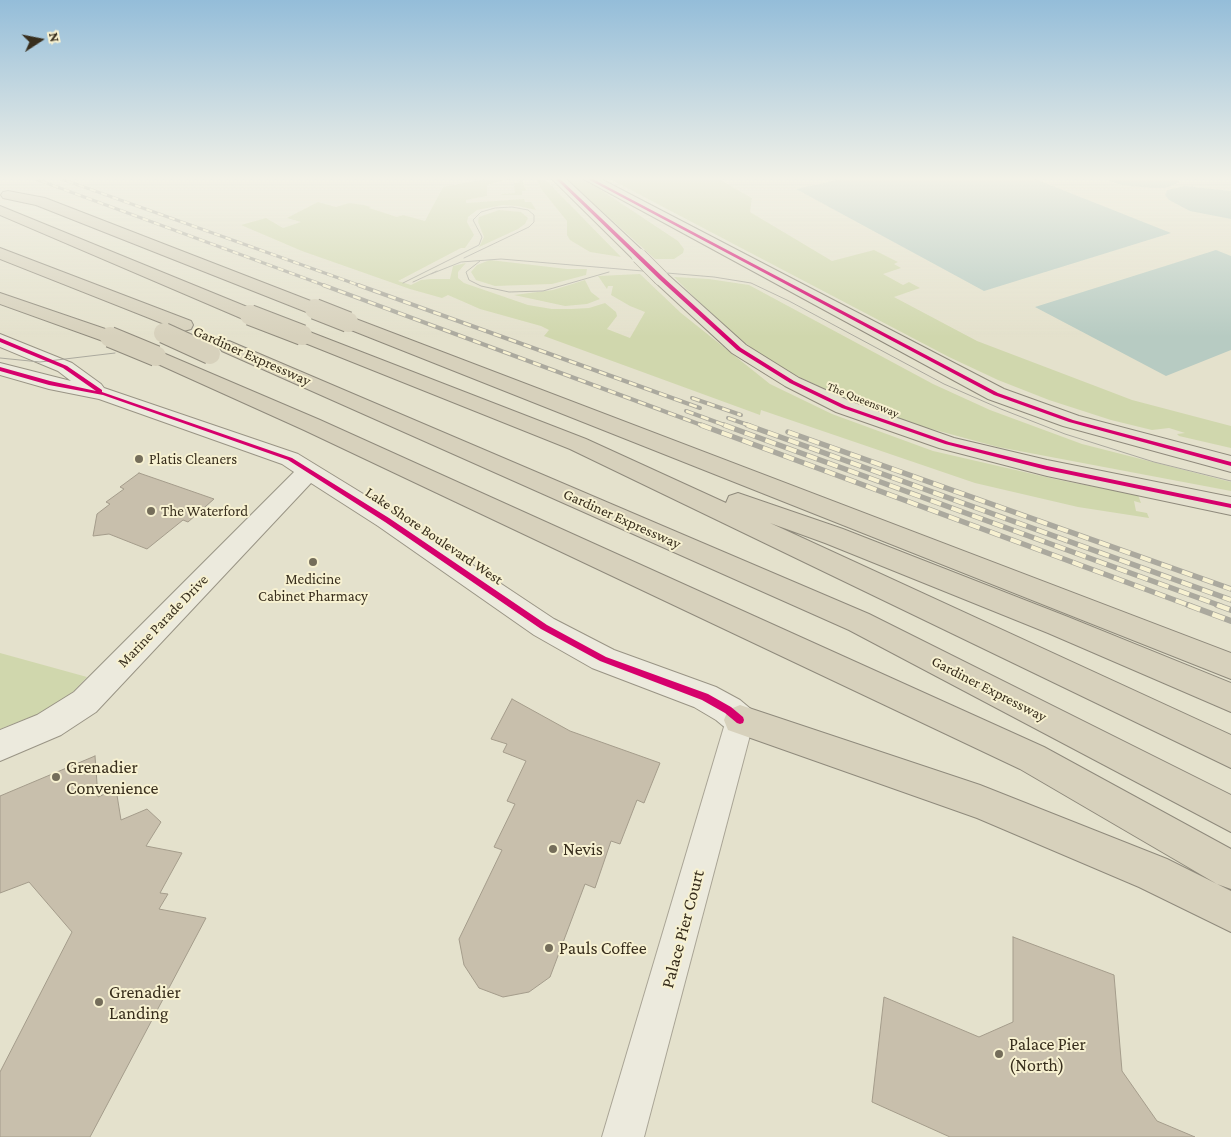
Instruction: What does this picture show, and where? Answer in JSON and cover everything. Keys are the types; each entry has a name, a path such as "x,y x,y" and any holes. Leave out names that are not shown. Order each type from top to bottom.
{"highway":[{"path":"48,230 302,336 578,444 834,536 1058,624 1231,698"},
{"path":"114,230 1231,666"},
{"name":"Gardiner Expressway","path":"0,253 184,325 220,350 361,405 859,622 1231,814"},
{"path":"55,293 321,429 1032,758 1231,870"},
{"path":"0,298 110,338 160,345 220,350"},
{"path":"578,444 1078,678 1231,752"},
{"path":"740,720 980,802 1153,872 1231,912"}],"main road":[{"name":"The Queensway","path":"612,230 739,349 792,382 844,407 947,443 1047,468 1231,506"},
{"path":"686,230 996,394 1071,421 1231,464"},
{"name":"Lake Shore Boulevard West","path":"0,340 65,367 104,394"},
{"name":"Lake Shore Boulevard West","path":"0,369 49,383 104,394 290,459 386,520 544,627 603,659 705,697 728,710 740,720"},
{"name":"Marine Parade Drive","path":"0,746 49,725 85,702 308,471"}],"street":[{"name":"Palace Pier Court","path":"623,1137 740,720"}],"green space":[{"path":"253,230 471,230 474,235 465,248 461,248 398,281 411,285 421,280 450,279 453,266 466,263 458,272 458,278 464,283 528,305 552,309 571,309 589,308 605,303 616,312 617,316 607,329 630,338 645,312 611,295 613,286 608,286 607,289 598,276 640,274 681,313 770,384 832,414 933,451 1059,480 1138,495 1141,503 1134,501 1136,511 1147,513 1149,518 1078,507 975,483 761,410 760,415 544,336 549,330 541,326 480,309 448,295 442,298 410,289 302,251"},
{"path":"481,230 516,230 479,247 484,237"},
{"path":"567,230 595,230 621,257 590,252 570,240"},
{"path":"623,230 661,230 678,241 684,249 683,253 674,259 655,259"},
{"path":"707,230 780,230 832,261 874,250 898,262 894,264 901,268 883,274 903,285 909,282 920,288 894,297 977,341 1132,400 1231,426 1231,448 1179,436 1177,434 1185,433 1169,428 1152,430 1111,420 1049,400 998,380 949,357"},
{"path":"490,260 567,269 587,269 586,275 552,284 495,286 476,280 471,272 477,265"},
{"path":"674,277 709,279 749,285 933,384 990,410 1082,444 1231,482 1231,491 998,447 913,424 858,405 791,373 754,350 712,315"},
{"path":"585,280 591,292 600,299 587,304 565,306 514,295 553,290"},
{"path":"0,653 87,677 68,697 41,713 0,729"}],"shaded area":[{"path":"872,230 1164,230 1171,233 984,291"},
{"path":"1216,250 1231,256 1231,350 1166,376 1035,307"}],"building":[{"name":"The Waterford","path":"139,473 214,499 188,522 183,520 147,549 109,534 93,536 97,514 110,504 106,502 124,489 120,487"},
{"name":"Nevis","path":"512,699 570,731 660,763 644,803 637,800 620,844 611,841 595,888 585,884 550,977 529,992 503,997 479,988 464,965 459,939 502,850 494,847 515,804 507,801 526,761 503,752 507,744 491,739"},
{"name":"Grenadier Landing","path":"95,756 98,797 116,789 121,820 147,809 161,822 146,846 182,853 160,893 168,894 159,909 206,918 90,1137 0,1137 0,1072 72,932 29,882 0,893 0,796"},
{"name":"Palace Pier (North)","path":"1013,937 1114,975 1122,1071 1157,1121 1195,1137 950,1137 872,1102 884,997 979,1037 1013,1022"}],"tram line":[{"path":"403,283 479,245 482,237 478,230"},
{"path":"464,258 523,230"},
{"path":"431,274 461,262 501,259 714,277 751,283 789,301 944,384 1001,409 1065,434 1154,462 1231,481"},
{"path":"480,261 466,272 469,280 481,286 509,292 543,291 609,272"},
{"path":"413,282 437,271"},
{"path":"0,358 40,362 115,353"}],"railway":[{"path":"174,230 326,286"},
{"path":"204,230 361,286"},
{"path":"323,285 704,426"},
{"path":"358,285 700,408"},
{"path":"692,398 741,415"},
{"path":"686,411 727,426"},
{"path":"728,418 751,426"},
{"path":"701,425 1191,606"},
{"path":"724,425 1221,606"},
{"path":"747,425 1231,600"},
{"path":"788,432 1231,589"},
{"path":"1188,605 1231,621"},
{"path":"1217,605 1231,610"}],"cycle path":[{"path":"611,230 739,349 792,382 844,407 947,443 1047,468 1231,506"},
{"path":"686,230 996,394 1071,421 1231,464"},
{"path":"0,340 65,367 100,391"},
{"path":"0,369 49,383 104,394 290,459 387,520 544,627 603,659 705,697 728,710 740,720"}],"place":[{"name":"Platis Cleaners","path":"139,459"},
{"name":"The Waterford","path":"151,511"},
{"name":"Medicine Cabinet Pharmacy","path":"313,562"},
{"name":"Grenadier Convenience","path":"56,777"},
{"name":"Nevis","path":"553,849"},
{"name":"Pauls Coffee","path":"549,948"},
{"name":"Grenadier Landing","path":"99,1002"},
{"name":"Palace Pier (North)","path":"999,1054"}]}
